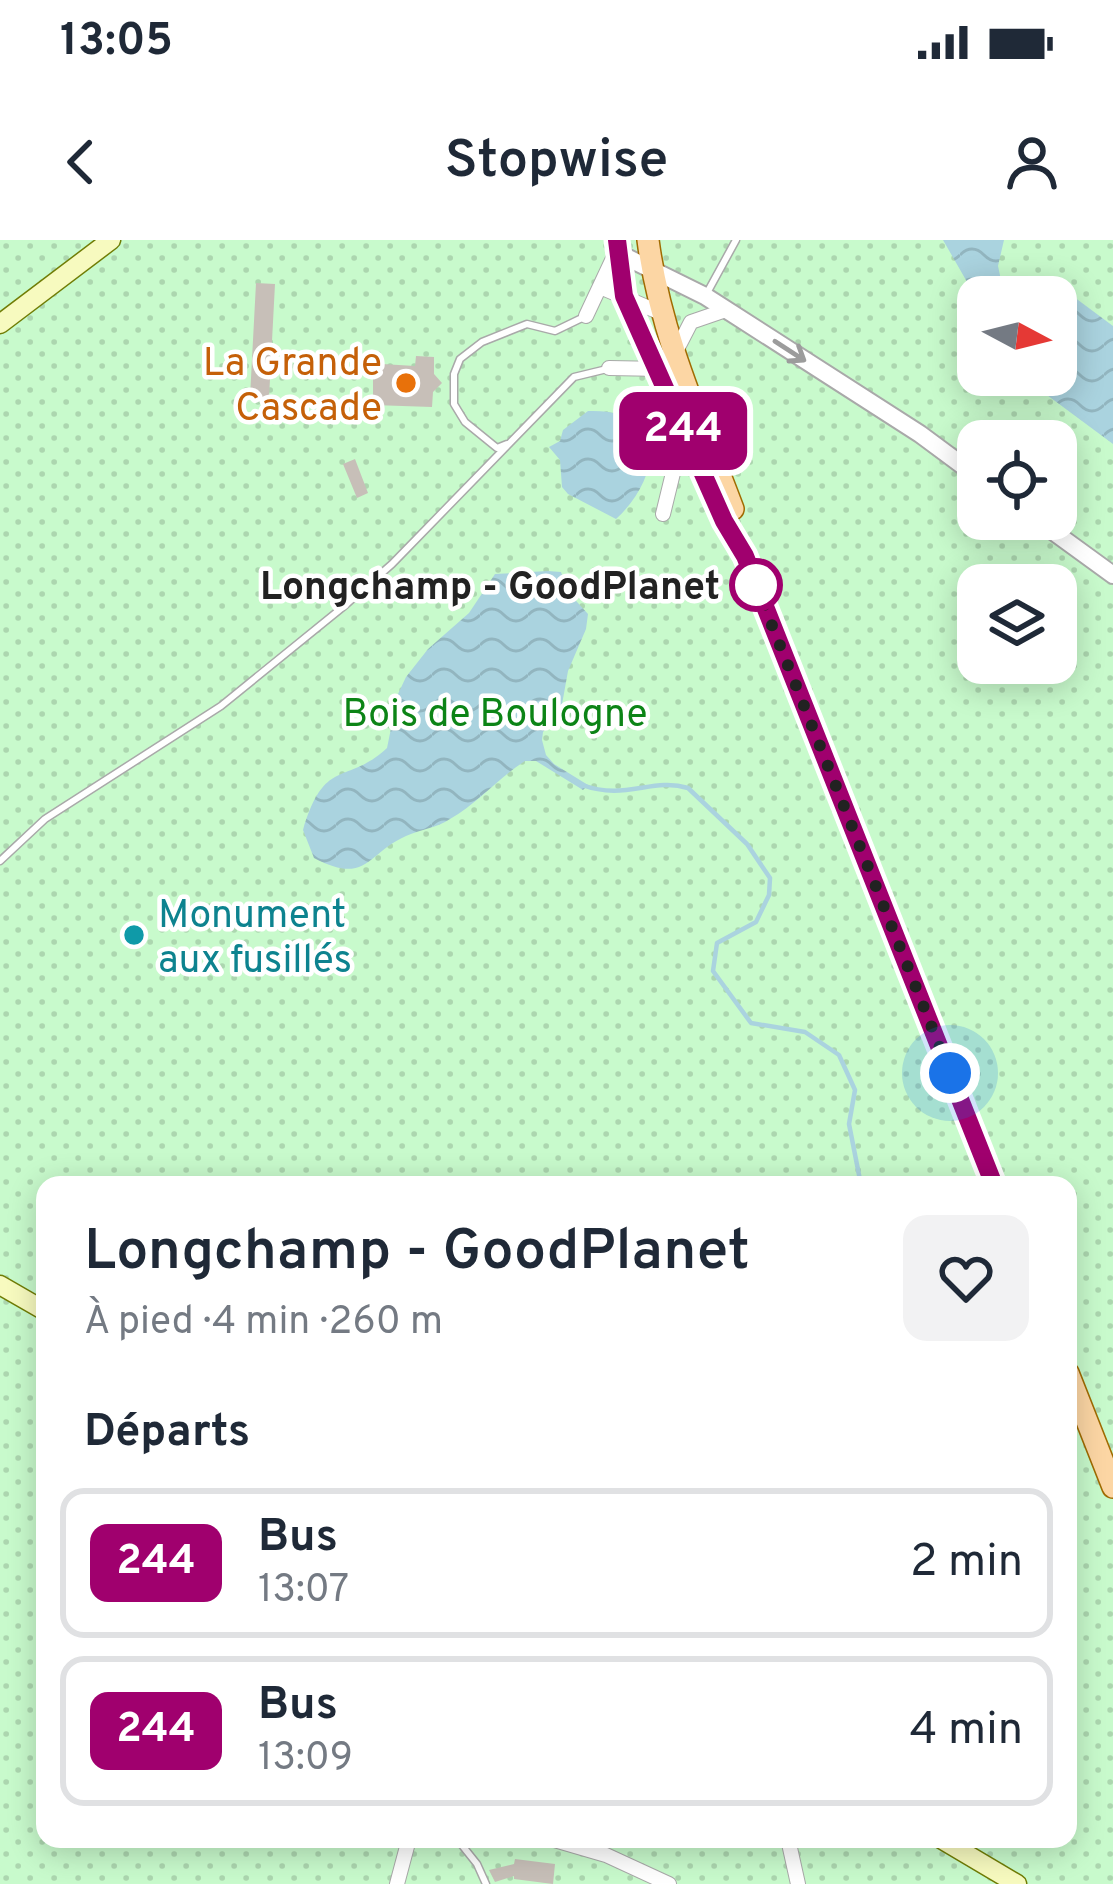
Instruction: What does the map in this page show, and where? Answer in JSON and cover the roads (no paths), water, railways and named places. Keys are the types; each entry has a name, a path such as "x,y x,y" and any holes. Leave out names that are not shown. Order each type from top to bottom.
{"main road":[{"path":"0,324 111,240"},
{"path":"648,240 661,313 736,517 745,556"},
{"path":"611,244 624,296 745,556 990,1176"},
{"path":"0,1285 36,1306"},
{"path":"1077,1396 1113,1487"},
{"path":"956,1848 1016,1884"}],"street":[{"path":"586,316 600,287 611,244 705,296 957,461"},
{"path":"600,287 661,313"},
{"path":"609,368 656,371 668,366 691,322 726,310"},
{"path":"663,514 683,430"},
{"path":"1065,540 1113,575"},
{"path":"398,1884 408,1848"},
{"path":"582,1848 669,1884"},
{"path":"790,1848 798,1884"}],"lane":[{"path":"705,296 736,240"},
{"path":"511,443 496,448 487,443 454,404 454,374 460,359 482,342 527,324 554,331 586,316"},
{"path":"0,861 61,808 221,706 392,564 574,377 609,368"},
{"path":"464,1848 486,1884"}],"water":[{"path":"943,240 1004,240 1000,276 964,276"},
{"path":"1077,299 1113,326 1113,444 1048,396 1077,396"},
{"path":"588,411 615,413 634,421 650,448 642,484 616,519 568,494 562,487 560,460 549,447"},
{"path":"561,572 568,592 588,614 568,671 561,710 542,740 554,764 588,785 583,790 536,761 525,761 460,813 393,843 365,864 345,869 314,858 303,830 311,807 328,782 387,748 398,694 428,649 469,613 495,574"}],"waterway":[{"path":"582,785 612,791 662,785 688,788 747,844 770,878 769,895 756,922 717,943 713,971 751,1023 805,1032 839,1055 855,1090 849,1124 859,1176"}],"place":[{"name":"La Grande Cascade","path":"406,383"},
{"name":"Longchamp - GoodPlanet","path":"756,585"},
{"name":"Monument aux fusillés","path":"134,935"}],"park label":[{"name":"Bois de Boulogne","path":"495,712"}]}
